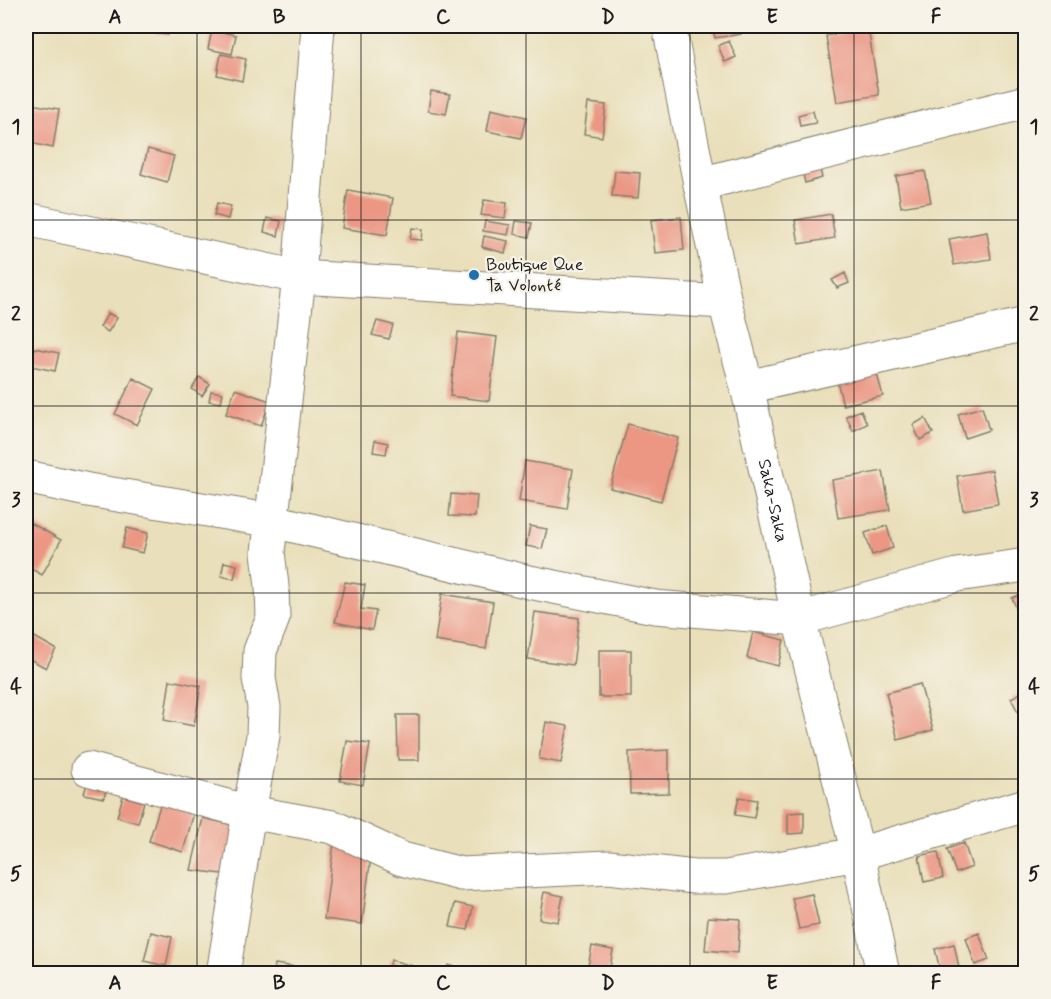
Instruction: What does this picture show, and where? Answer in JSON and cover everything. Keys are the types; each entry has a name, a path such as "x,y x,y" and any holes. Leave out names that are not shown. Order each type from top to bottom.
{"street":[{"path":"223,974 263,736 264,707 259,678 260,651 273,618 268,552 299,277 318,26"},
{"name":"Saka-Saka","path":"669,26 725,303 747,387 799,619 858,854 883,974"},
{"path":"700,184 1026,102"},
{"path":"26,219 299,277 725,303"},
{"path":"747,387 1026,324"},
{"path":"26,477 88,490 273,521 529,582 655,607 799,619 957,575 1026,565"},
{"path":"88,769 249,812 333,827 402,859 461,874 609,867 726,877 858,854 1026,805"}],"building":[{"path":"155,26 169,26 168,35 154,33"},
{"path":"712,26 740,26 741,34 715,38"},
{"path":"945,26 969,26 970,28 947,34"},
{"path":"868,28 879,95 837,102 826,36"},
{"path":"212,30 236,35 232,54 208,49"},
{"path":"729,41 736,57 725,62 718,46"},
{"path":"221,54 246,59 242,81 217,75"},
{"path":"431,91 450,94 446,114 428,111"},
{"path":"26,103 59,109 53,148 26,142"},
{"path":"588,103 606,105 602,137 584,134"},
{"path":"491,109 526,117 521,138 487,131"},
{"path":"813,111 816,123 800,126 798,115"},
{"path":"148,149 174,156 167,182 141,174"},
{"path":"818,161 822,178 805,183 801,165"},
{"path":"615,171 640,173 638,198 612,196"},
{"path":"925,171 931,202 901,207 896,176"},
{"path":"348,190 393,198 387,235 342,228"},
{"path":"484,200 507,203 505,218 481,215"},
{"path":"217,203 231,206 228,219 214,215"},
{"path":"831,214 835,238 799,244 795,220"},
{"path":"681,217 684,250 655,253 651,220"},
{"path":"267,218 281,221 278,236 264,232"},
{"path":"485,221 510,225 508,235 483,231"},
{"path":"516,221 532,223 529,237 514,234"},
{"path":"412,228 423,229 422,240 410,239"},
{"path":"987,232 991,259 954,265 949,239"},
{"path":"484,236 508,241 505,253 482,247"},
{"path":"845,273 849,283 837,288 832,280"},
{"path":"108,313 117,318 108,332 100,327"},
{"path":"377,321 393,325 389,339 372,335"},
{"path":"458,332 497,337 489,401 450,396"},
{"path":"35,348 59,353 55,371 31,366"},
{"path":"875,367 883,396 843,405 836,377"},
{"path":"199,377 210,384 202,396 192,389"},
{"path":"133,378 155,389 137,425 115,414"},
{"path":"235,389 270,401 261,426 226,414"},
{"path":"211,391 223,393 221,403 209,401"},
{"path":"982,407 989,430 965,438 958,414"},
{"path":"861,410 867,424 853,431 846,416"},
{"path":"925,418 933,433 920,440 913,425"},
{"path":"628,424 678,438 661,501 610,488"},
{"path":"375,440 388,443 386,454 373,452"},
{"path":"525,461 573,469 567,509 519,501"},
{"path":"992,470 998,504 963,510 957,476"},
{"path":"883,471 890,510 838,518 832,480"},
{"path":"451,494 477,496 475,517 449,516"},
{"path":"31,523 61,540 42,575 26,566 26,533"},
{"path":"530,526 547,529 542,549 526,546"},
{"path":"887,526 893,548 872,555 865,533"},
{"path":"127,528 148,533 143,553 122,548"},
{"path":"224,562 237,565 234,579 221,576"},
{"path":"345,582 365,585 361,609 376,611 372,630 335,622"},
{"path":"442,594 493,602 486,649 435,641"},
{"path":"1022,594 1026,611 1019,614 1012,598"},
{"path":"535,612 579,618 573,665 528,659"},
{"path":"753,632 784,640 778,666 747,658"},
{"path":"31,635 56,649 46,668 26,657 26,645"},
{"path":"599,650 631,650 631,697 599,697"},
{"path":"170,680 201,686 194,726 164,720"},
{"path":"920,684 933,730 898,740 886,693"},
{"path":"1026,690 1026,728 1011,698"},
{"path":"397,715 419,715 419,760 398,760"},
{"path":"546,722 568,726 561,763 539,759"},
{"path":"347,741 370,744 363,785 340,781"},
{"path":"669,750 669,793 630,794 629,752"},
{"path":"89,776 108,781 104,798 84,794"},
{"path":"123,796 144,802 138,823 117,817"},
{"path":"739,797 757,800 754,818 735,815"},
{"path":"162,799 195,809 183,852 149,841"},
{"path":"804,812 804,833 788,834 788,813"},
{"path":"203,818 237,826 222,874 191,870"},
{"path":"334,843 372,849 362,924 324,919"},
{"path":"964,843 972,867 956,873 947,849"},
{"path":"938,852 943,878 924,882 919,856"},
{"path":"544,892 563,896 558,922 539,919"},
{"path":"812,894 819,925 799,929 792,898"},
{"path":"455,903 473,907 468,930 450,927"},
{"path":"708,917 740,919 738,953 705,950"},
{"path":"151,932 172,937 166,966 144,961"},
{"path":"979,933 989,960 975,965 966,938"},
{"path":"954,944 960,972 941,974 935,949"},
{"path":"592,946 613,950 609,974 587,971"},
{"path":"391,960 413,966 411,974 388,974"},
{"path":"275,964 295,967 294,974 273,974"},
{"path":"448,965 480,973 480,974 446,974"}],"place":[{"name":"Boutique Que Ta Volonté","path":"474,275"}]}
